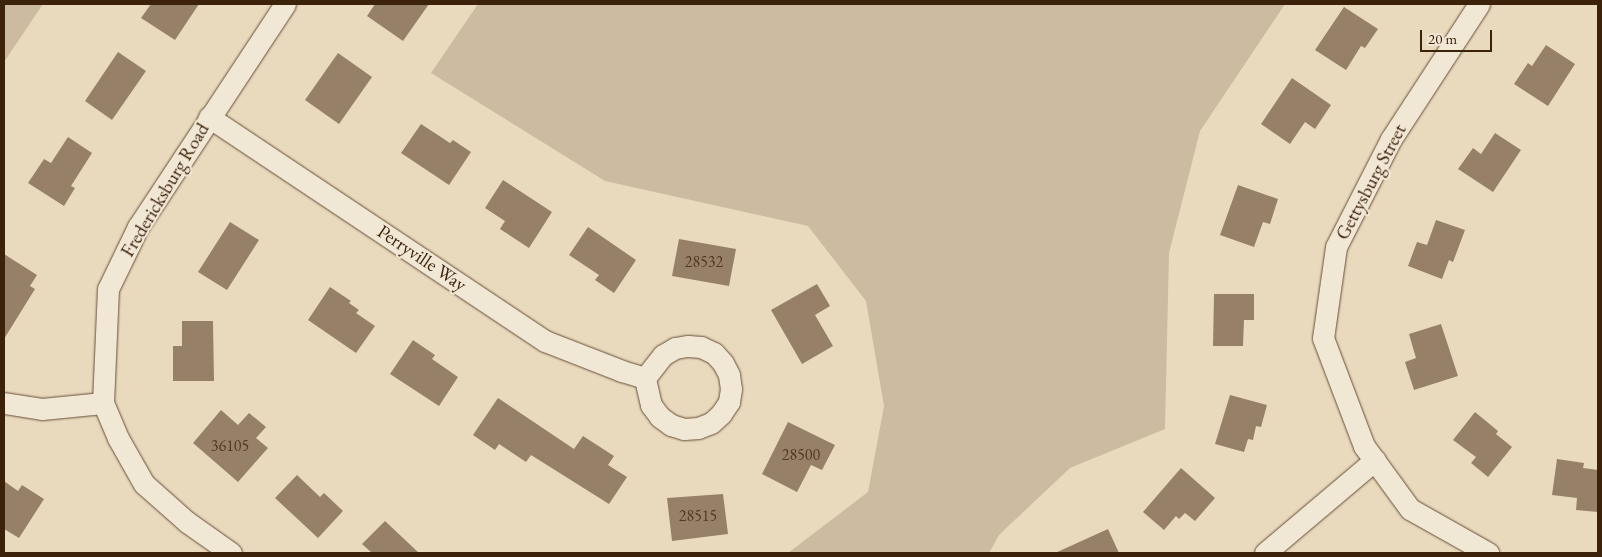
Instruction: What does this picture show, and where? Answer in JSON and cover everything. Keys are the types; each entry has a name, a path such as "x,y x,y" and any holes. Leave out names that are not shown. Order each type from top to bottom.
{"street":[{"name":"Fredericksburg Road","path":"231,553 187,522 144,484 118,438 103,403 108,289 138,226 284,4"},
{"name":"Gettysburg Street","path":"1479,4 1391,139 1336,247 1323,338 1364,446 1410,509 1488,553"},
{"name":"Perryville Way","path":"210,117 545,341 645,378"},
{"path":"4,403 42,409 103,403"},
{"path":"1265,553 1375,460"}],"shaded area":[{"path":"4,4 43,4 4,62"},
{"path":"478,4 1285,4 1200,131 1169,253 1165,429 1070,468 999,535 989,553 788,553 868,492 884,406 866,301 808,226 605,181 431,73"}],"building":[{"path":"151,4 199,4 175,40 141,18"},
{"path":"375,4 429,4 403,41 367,16"},
{"path":"1344,7 1378,29 1365,48 1361,46 1346,70 1315,50"},
{"path":"1546,45 1575,64 1548,106 1514,84 1528,63 1532,66"},
{"path":"118,52 146,71 112,120 85,101"},
{"path":"338,53 372,77 339,124 305,100"},
{"path":"1292,78 1331,105 1315,129 1305,122 1290,144 1261,124"},
{"path":"421,124 450,143 453,140 471,152 449,185 401,153"},
{"path":"1495,133 1521,150 1493,192 1458,169 1473,148 1481,154"},
{"path":"68,137 92,153 71,186 75,188 64,206 28,183 44,159 51,163"},
{"path":"503,180 552,212 529,248 500,229 505,221 485,208"},
{"path":"1238,185 1278,199 1270,224 1263,222 1254,247 1220,235"},
{"path":"1436,220 1465,230 1453,262 1449,260 1442,279 1408,266 1417,242 1427,245"},
{"path":"230,222 259,240 227,290 198,272"},
{"path":"588,227 636,260 614,293 595,280 599,275 569,255"},
{"path":"679,239 736,249 729,286 672,276"},
{"path":"4,254 37,275 30,286 35,289 4,339"},
{"path":"817,284 830,306 815,315 833,346 802,364 771,310"},
{"path":"330,287 351,301 349,303 359,310 356,313 375,326 356,353 308,320"},
{"path":"1214,294 1254,294 1254,320 1244,320 1243,346 1213,346"},
{"path":"182,321 213,321 214,381 173,381 173,346 182,346"},
{"path":"1441,324 1458,376 1414,390 1405,362 1416,358 1409,334"},
{"path":"413,340 435,355 432,359 458,377 439,406 390,374"},
{"path":"1230,395 1267,405 1261,427 1256,426 1253,440 1248,439 1244,452 1215,444"},
{"path":"498,398 574,449 583,436 614,456 608,465 627,477 609,504 531,455 526,462 499,444 495,450 473,435"},
{"path":"221,410 238,425 249,413 266,427 256,438 268,448 238,482 193,443"},
{"path":"1475,412 1498,431 1496,434 1512,447 1488,477 1471,463 1476,457 1453,440"},
{"path":"788,422 835,445 822,470 811,465 797,492 762,474"},
{"path":"1557,459 1584,463 1583,468 1598,470 1598,512 1576,510 1577,498 1552,495"},
{"path":"1181,468 1215,498 1195,521 1185,513 1179,519 1176,516 1164,530 1143,512"},
{"path":"297,475 320,497 324,493 343,511 318,538 275,498"},
{"path":"4,481 18,491 22,485 44,499 19,538 4,529"},
{"path":"723,494 728,534 672,541 667,498"},
{"path":"385,521 419,553 372,553 362,544"},
{"path":"1108,529 1119,553 1055,553"}]}
